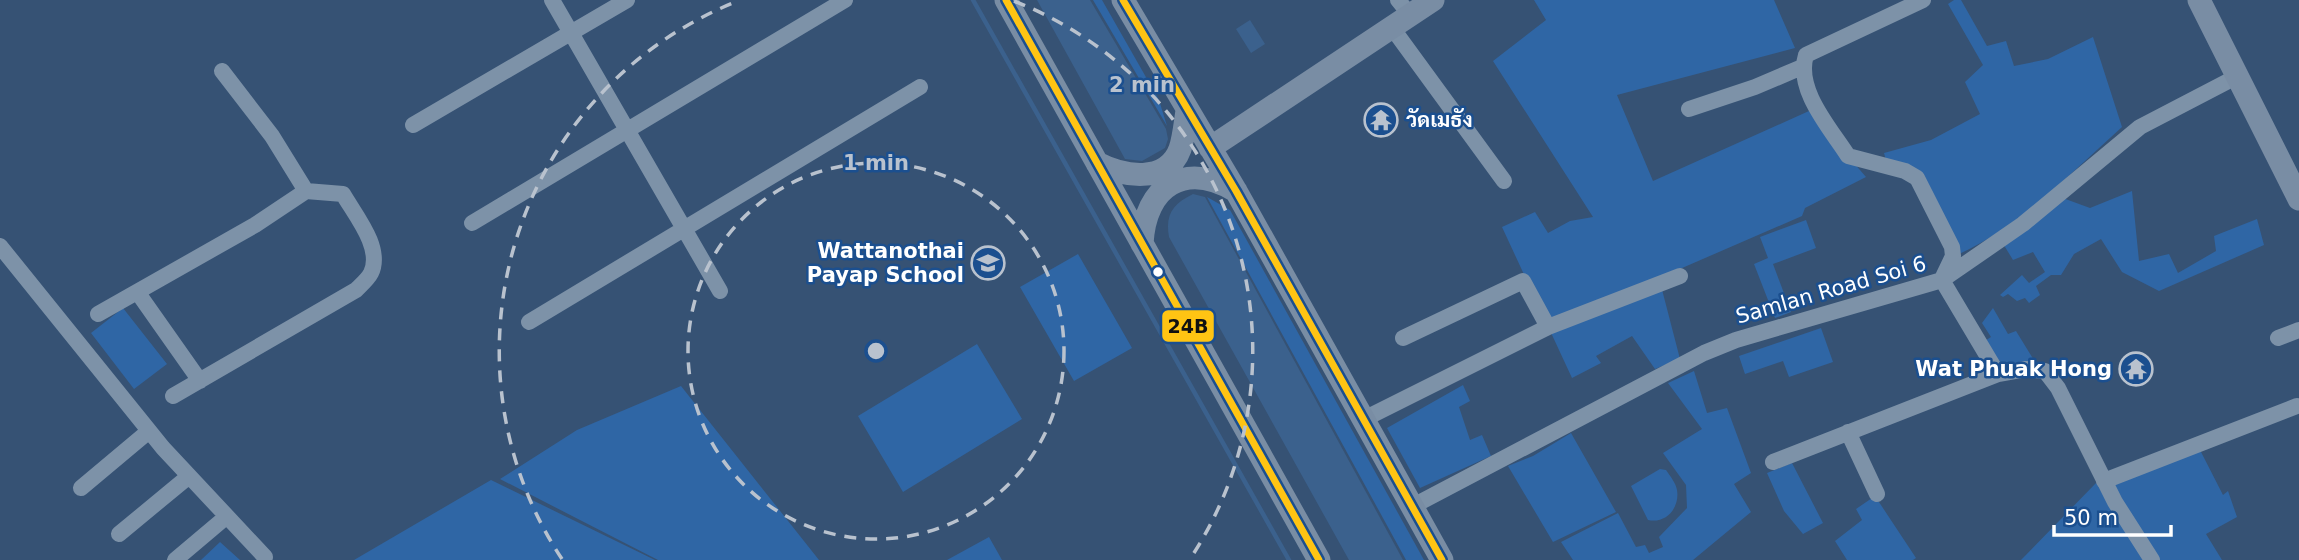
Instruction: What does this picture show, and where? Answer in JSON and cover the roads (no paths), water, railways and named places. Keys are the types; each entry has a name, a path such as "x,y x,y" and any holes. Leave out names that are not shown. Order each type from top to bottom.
{"main road":[{"path":"1006,0 1319,560"},
{"path":"1123,0 1236,191 1442,560"},
{"path":"1210,148 1400,15 1433,0"},
{"path":"2199,0 2297,191"},
{"path":"1097,163 1131,176 1151,174 1168,164 1180,152 1187,111"},
{"path":"1142,244 1143,223 1149,205 1162,190 1179,180 1208,178 1236,191"}],"street":[{"path":"552,0 720,291"},
{"path":"413,125 627,0"},
{"path":"472,223 845,0"},
{"path":"1923,0 1806,55 1802,67 1817,107 1848,156 1857,161 1905,171 1917,178 1952,247 1953,256 1942,279 1998,374"},
{"path":"1400,15 1504,181"},
{"path":"1689,109 1755,87 1802,67"},
{"path":"222,71 272,136 306,191"},
{"name":"Samlan Road Soi 6","path":"1411,507 1704,353 1736,340 1942,279 2023,224 2140,127 2238,76"},
{"path":"529,322 920,87"},
{"path":"98,314 138,293 306,191 343,194 373,247 371,274 356,290 173,396"},
{"path":"0,246 188,477 265,557"},
{"path":"1364,419 1548,327 1680,276"},
{"path":"1403,338 1523,281 1548,327"},
{"path":"138,293 200,381"},
{"path":"2278,338 2299,330"},
{"path":"1773,462 1998,374 2026,369 2045,371 2058,388 2104,481 2152,560"},
{"path":"2104,481 2297,406"},
{"path":"81,488 149,431"},
{"path":"1848,432 1877,494"},
{"path":"119,534 188,477"},
{"path":"175,560 226,517"}],"waterway":[{"path":"973,0 1289,560"}],"place":[{"name":"วัดเมธัง","path":"1381,120"},
{"name":"Wattanothai Payap School","path":"988,263"},
{"name":"Wat Phuak Hong","path":"2136,369"}]}
